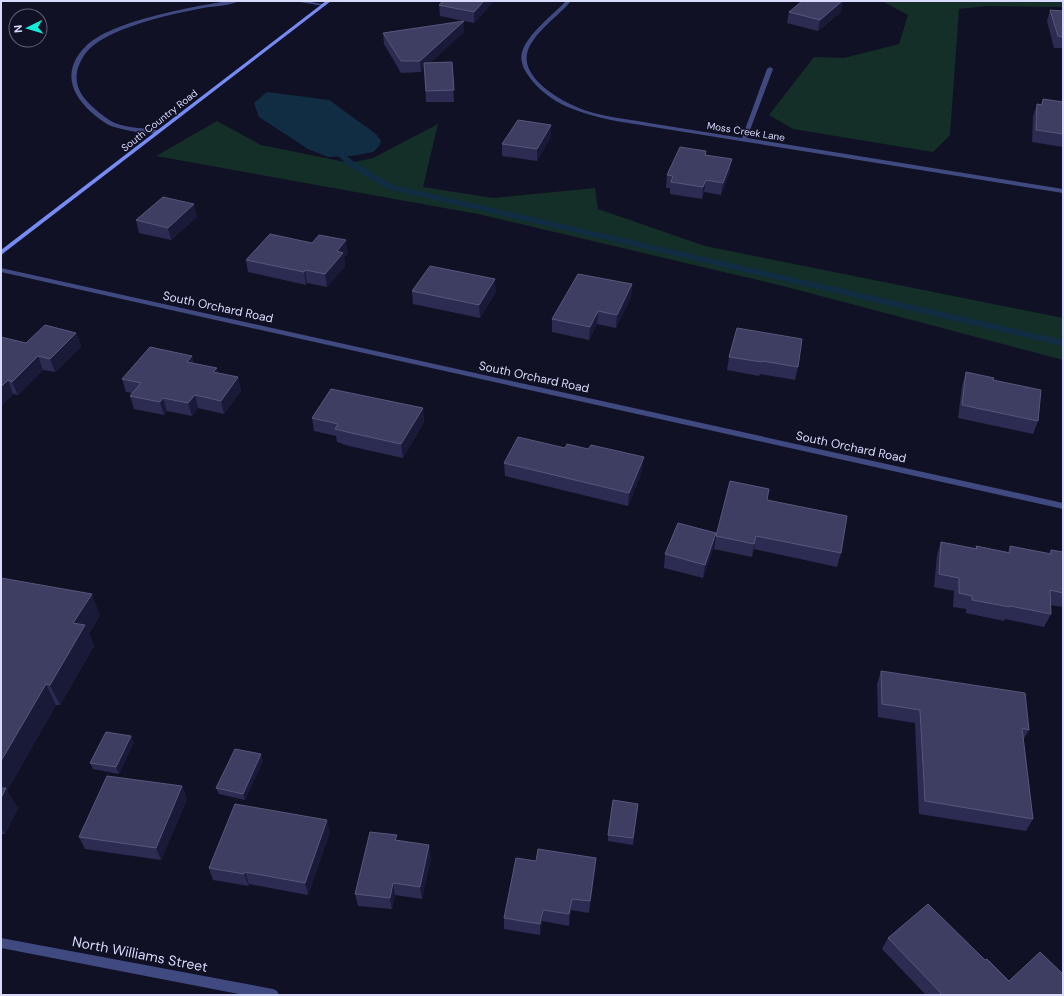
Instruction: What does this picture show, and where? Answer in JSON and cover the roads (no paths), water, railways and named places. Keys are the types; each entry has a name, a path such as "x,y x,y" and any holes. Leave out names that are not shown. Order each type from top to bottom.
{"main road":[{"name":"South Country Road","path":"1,253 326,3"}],"street":[{"path":"158,132 112,124 93,111 78,93 74,73 81,55 93,43 123,28 161,16 203,6 236,1"},
{"path":"296,1 326,3"},
{"name":"Moss Creek Lane","path":"569,1 534,37 526,51 524,64 530,76 544,91 565,104 591,114 1063,191"},
{"path":"744,140 770,69"},
{"name":"South Orchard Road","path":"1,270 1063,506"},
{"name":"North Williams Street","path":"1,943 273,995"}],"water":[{"path":"267,92 329,100 376,134 381,141 379,146 373,152 352,156 328,157 308,149 259,117 254,103"}],"waterway":[{"path":"333,147 350,163 391,187 1063,343"}]}
